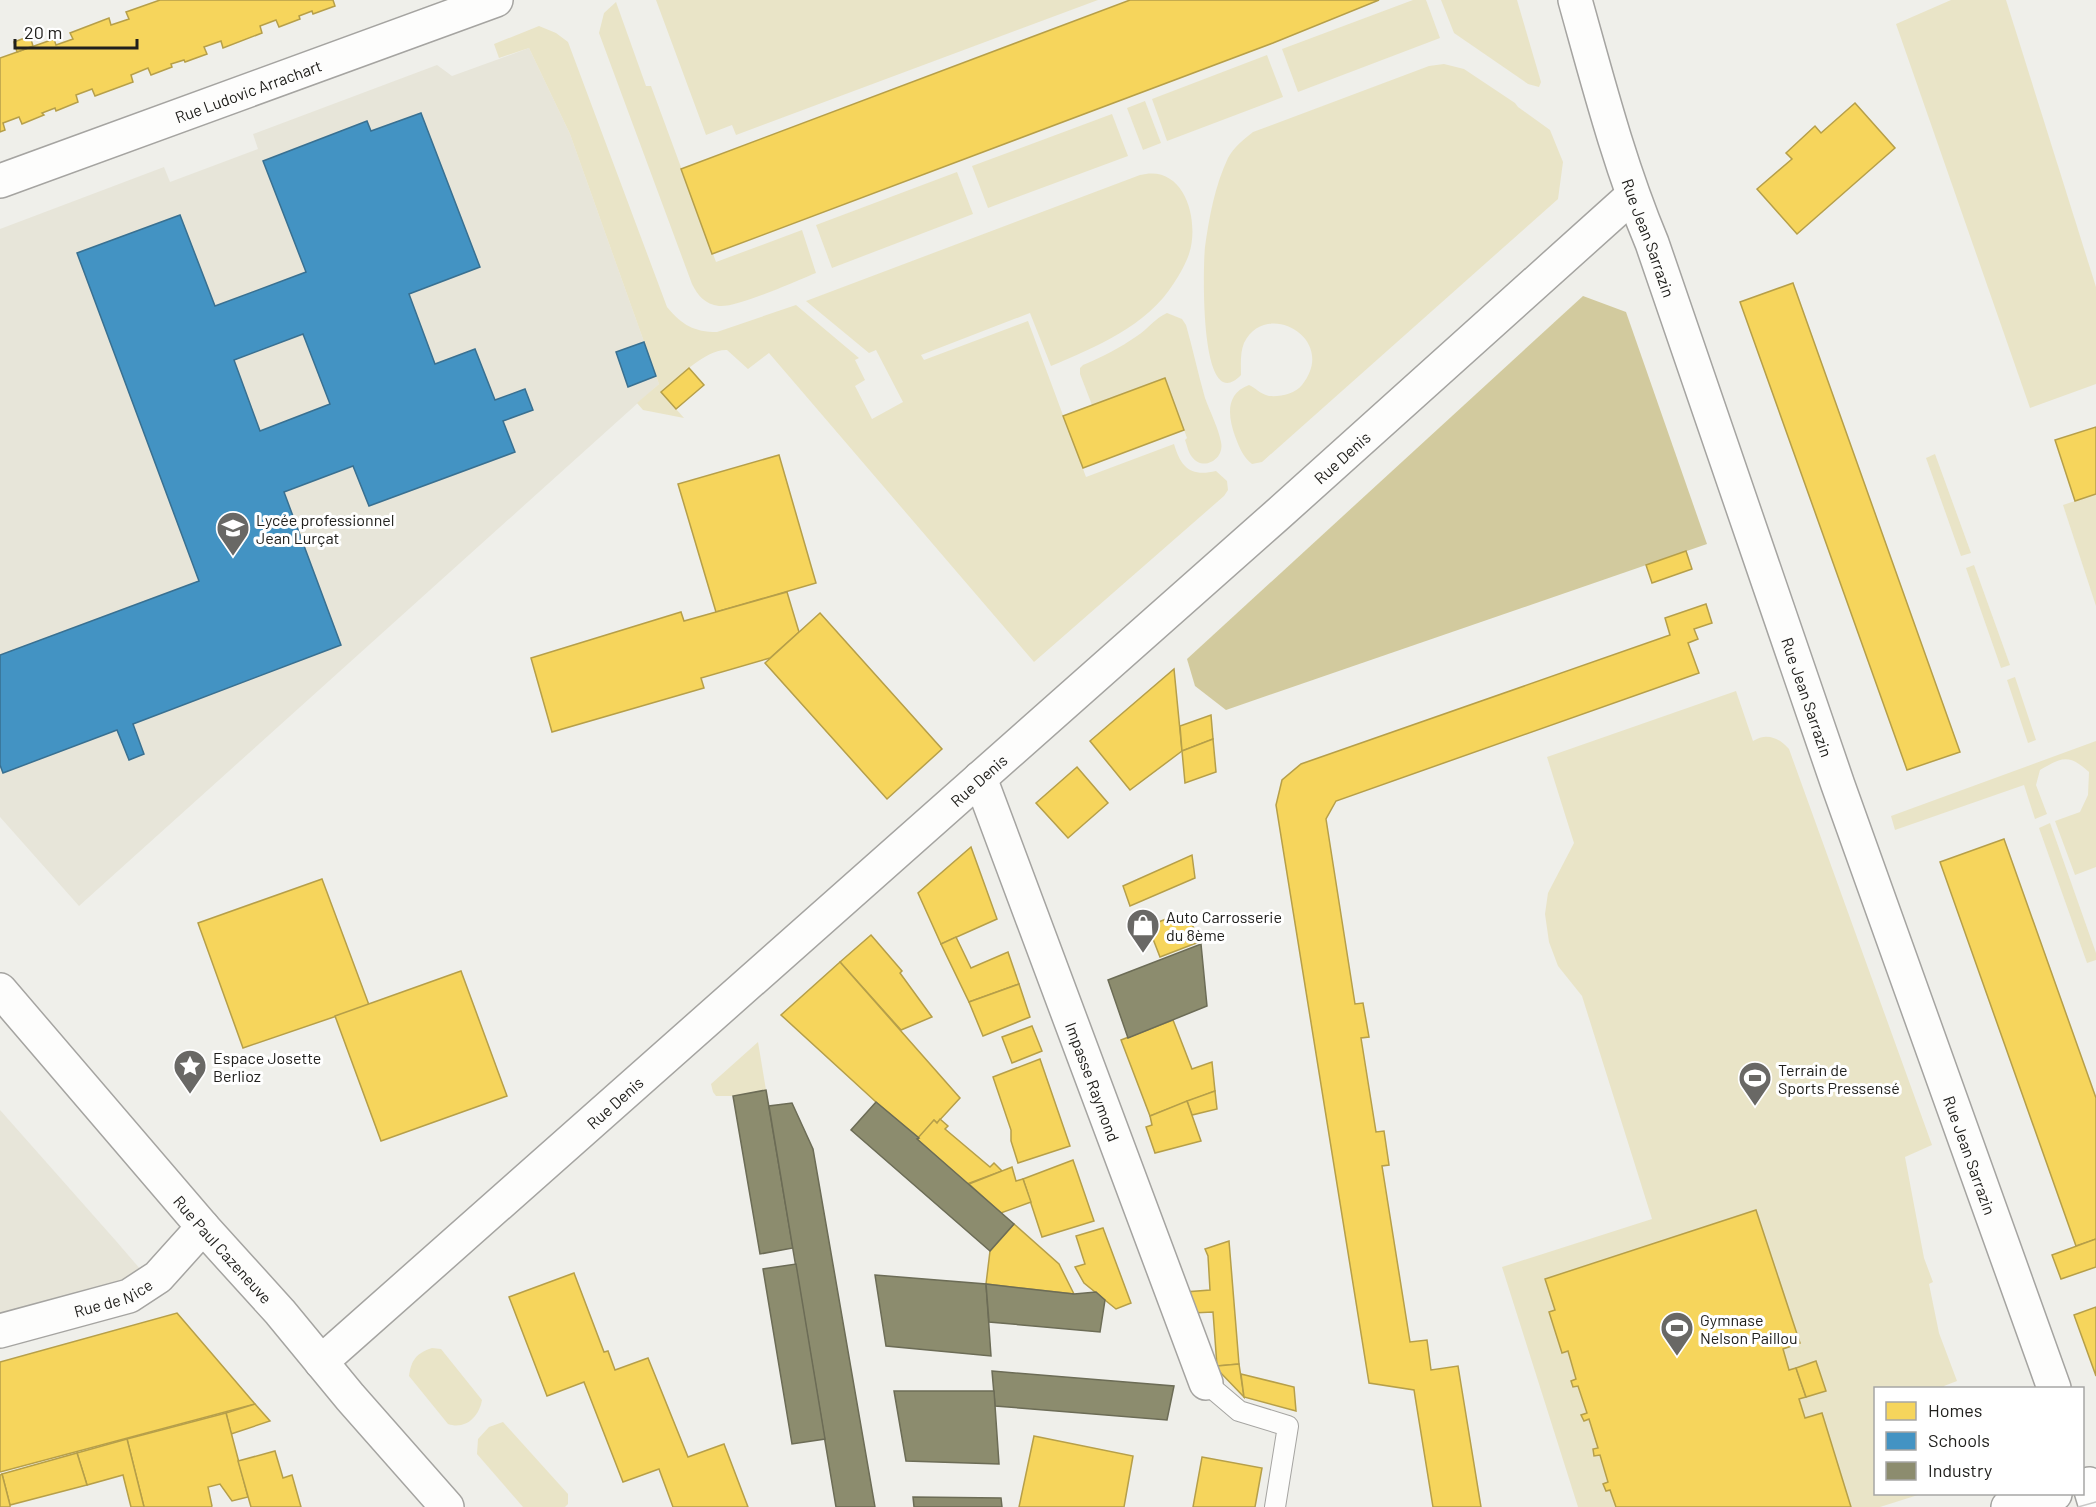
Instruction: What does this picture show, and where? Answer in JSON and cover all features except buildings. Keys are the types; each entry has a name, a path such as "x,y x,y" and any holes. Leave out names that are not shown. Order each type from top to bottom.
{"street":[{"name":"Rue Ludovic Arrachart","path":"0,181 448,8 496,0"},
{"name":"Rue Jean Sarrazin","path":"1575,0 1613,138 1632,196 1652,243 1842,796 2053,1387"},
{"name":"Rue Denis","path":"321,1362 1632,196"},
{"name":"Impasse Raymond","path":"980,778 1206,1383"},
{"name":"Rue Paul Cazeneuve","path":"0,990 203,1227 280,1312 438,1504"},
{"name":"Rue de Nice","path":"0,1331 129,1296 158,1277 203,1227"},
{"path":"2008,1507 2051,1495"}],"lane":[{"path":"1206,1383 1239,1411 1288,1426 1275,1507"}],"shaded area":[{"path":"656,0 1098,0 736,135 732,125 706,135"},
{"path":"1413,0 1426,0 1440,38 1298,92 1282,49"},
{"path":"1441,0 1517,0 1541,82 1539,87 1528,84 1454,33"},
{"path":"1951,0 2006,0 2096,287 2096,384 2030,408 1896,24"},
{"path":"616,2 646,86 651,86 716,262 802,230 816,273 739,303 719,306 702,299 692,284 599,33 604,13"},
{"path":"539,26 556,33 568,42 667,307 678,318 695,329 717,332 796,305 859,358 855,360 865,380 855,386 872,419 903,402 876,350 869,353 806,301 1140,175 1155,174 1168,178 1178,186 1186,198 1190,211 1192,241 1185,265 1163,298 1135,323 1103,343 1051,366 1030,313 921,355 924,360 1028,321 1086,477 1174,444 1180,459 1188,469 1200,473 1216,471 1227,481 1228,490 1224,496 1034,662 769,353 748,369 727,350 701,359 661,392 684,418 643,410 637,403 659,384 570,134 529,48 499,58 494,44"},
{"name":"Lycée professionnel Jean Lurçat","path":"529,48 570,134 659,384 79,906 0,817 0,229 164,167 170,182 258,149 253,134 437,65 452,76"},
{"path":"1267,55 1283,97 1167,141 1152,99"},
{"path":"1444,64 1464,69 1550,130 1563,162 1558,199 1262,462 1252,464 1242,451 1233,428 1230,413 1232,400 1241,389 1249,385 1269,396 1295,391 1302,385 1311,368 1312,353 1306,340 1295,330 1282,324 1268,324 1254,330 1244,343 1241,355 1241,375 1227,383 1217,376 1206,335 1204,260 1213,202 1228,158 1236,147 1253,132 1429,66"},
{"path":"1145,101 1161,143 1143,150 1127,108"},
{"path":"1112,114 1128,156 988,208 972,166"},
{"path":"957,172 973,214 832,268 816,225"},
{"path":"1583,296 1626,312 1707,544 1226,710 1195,686 1187,659"},
{"path":"1167,313 1182,319 1186,325 1205,398 1220,436 1220,454 1212,462 1202,463 1192,457 1165,378 1092,405 1080,374 1080,368 1083,365 1124,344"},
{"path":"1935,454 1971,553 1961,556 1926,458"},
{"path":"2096,494 2096,606 2063,505"},
{"path":"1974,565 2010,665 2001,668 1966,568"},
{"path":"2015,677 2036,740 2028,743 2007,680"},
{"name":"Terrain de Sports Pressensé","path":"1736,691 1753,741 1768,737 1781,742 1789,749 1932,1145 1905,1157 1924,1258 1933,1282 1929,1284 1939,1333 1957,1381 1944,1387 1874,1387 1874,1495 1918,1495 1880,1507 1578,1507 1502,1267 1652,1219 1582,996 1558,966 1549,942 1545,914 1548,893 1574,843 1547,757"},
{"path":"2096,741 2096,867 2075,875 2055,821 2080,812 2088,795 2089,772 2071,760 2060,760 2040,770 2036,785 2047,814 2035,819 2024,785 1895,830 1891,816"},
{"path":"2050,823 2096,953 2096,960 2087,963 2039,828"},
{"path":"758,1042 766,1090 733,1096 716,1096 711,1084"},
{"path":"0,1110 116,1241 147,1277 0,1318"},
{"path":"432,1348 441,1349 482,1400 478,1412 465,1424 448,1424 409,1376 415,1358"},
{"path":"503,1422 568,1494 568,1504 565,1507 523,1507 477,1454 478,1439 489,1427"}],"tram line":[{"path":"2078,1507 2096,1502"}],"place":[{"name":"Lycée professionnel Jean Lurçat","path":"233,557"},
{"name":"Auto Carrosserie du 8ème","path":"1143,954"},
{"name":"Espace Josette Berlioz","path":"190,1095"},
{"name":"Terrain de Sports Pressensé","path":"1755,1107"},
{"name":"Gymnase Nelson Paillou","path":"1677,1357"}]}
